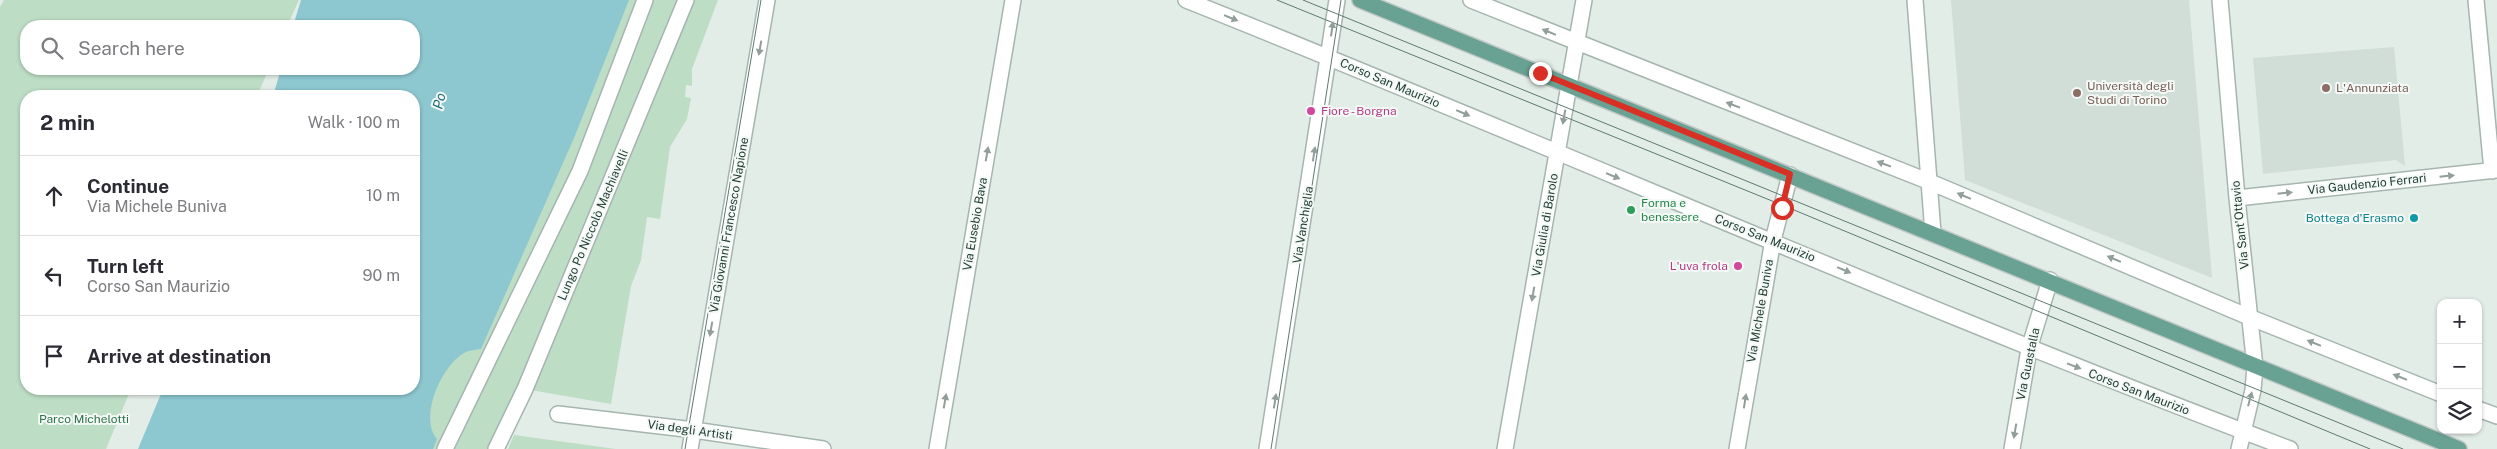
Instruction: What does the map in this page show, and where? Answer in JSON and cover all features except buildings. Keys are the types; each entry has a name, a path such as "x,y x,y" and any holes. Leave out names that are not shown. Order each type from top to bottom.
{"main road":[{"path":"1360,0 2050,280 2255,367 2459,449"}],"street":[{"path":"445,449 580,171 645,0"},
{"name":"Lungo Po Niccolò Machiavelli","path":"496,449 522,397 686,0"},
{"name":"Via Giovanni Francesco Napione","path":"690,449 768,0"},
{"name":"Via Eusebio Bava","path":"937,449 1013,0"},
{"name":"Corso San Maurizio","path":"1186,0 1773,240 2029,349 2290,449"},
{"name":"Via Vanchiglia","path":"1267,449 1337,0"},
{"path":"1471,0 1930,182 2250,317 2437,392"},
{"name":"Via Giulia di Barolo","path":"1505,449 1584,0"},
{"path":"1914,0 1933,233"},
{"name":"Via Sant'Ottavio","path":"2220,0 2237,198 2255,367 2253,390 2239,449"},
{"path":"2476,0 2494,171"},
{"name":"Via Gaudenzio Ferrari","path":"2237,198 2494,171"},
{"name":"Via Michele Buniva","path":"1737,449 1773,240 1790,174"},
{"name":"Via Guastalla","path":"2012,449 2029,349 2050,280"},
{"path":"2482,410 2497,416"},
{"name":"Via degli Artisti","path":"558,414 694,430 822,449"}],"shaded area":[{"name":"Università degli Studi di Torino","path":"1951,0 2189,0 2212,278 1965,180"},
{"name":"L'Annunziata","path":"2394,47 2405,166 2396,160 2263,174 2253,58"}],"green space":[{"name":"Parco Michelotti","path":"4,0 299,0 290,20 20,20 20,75 266,75 260,90 20,90 20,395 128,395 106,449 0,449 0,7"},
{"path":"602,0 718,0 692,69 692,86 686,85 685,97 691,98 687,119 670,147 660,219 647,217 641,260 631,286 611,404 525,389 496,449 408,449"},
{"path":"514,435 616,449 508,449"}],"water":[{"name":"Po","path":"301,0 629,0 574,138 481,349 468,351 457,358 441,379 435,392 430,418 432,430 437,439 433,449 138,449 160,395 420,395 420,90 275,90 279,75 420,75 420,20 295,20"}],"tram line":[{"path":"685,449 761,0"},
{"path":"1277,0 1782,205 2370,449"},
{"path":"1303,0 2403,449"},
{"path":"1271,449 1341,0"}],"place":[{"name":"L'Annunziata","path":"2326,88"},
{"name":"Università degli Studi di Torino","path":"2077,93"},
{"name":"Fiore - Borgna","path":"1311,111"},
{"name":"Forma e benessere","path":"1631,210"},
{"name":"Bottega d'Erasmo","path":"2414,218"},
{"name":"L'uva frola","path":"1738,266"}],"route":[{"path":"1540,73 1790,174 1782,208"}]}
